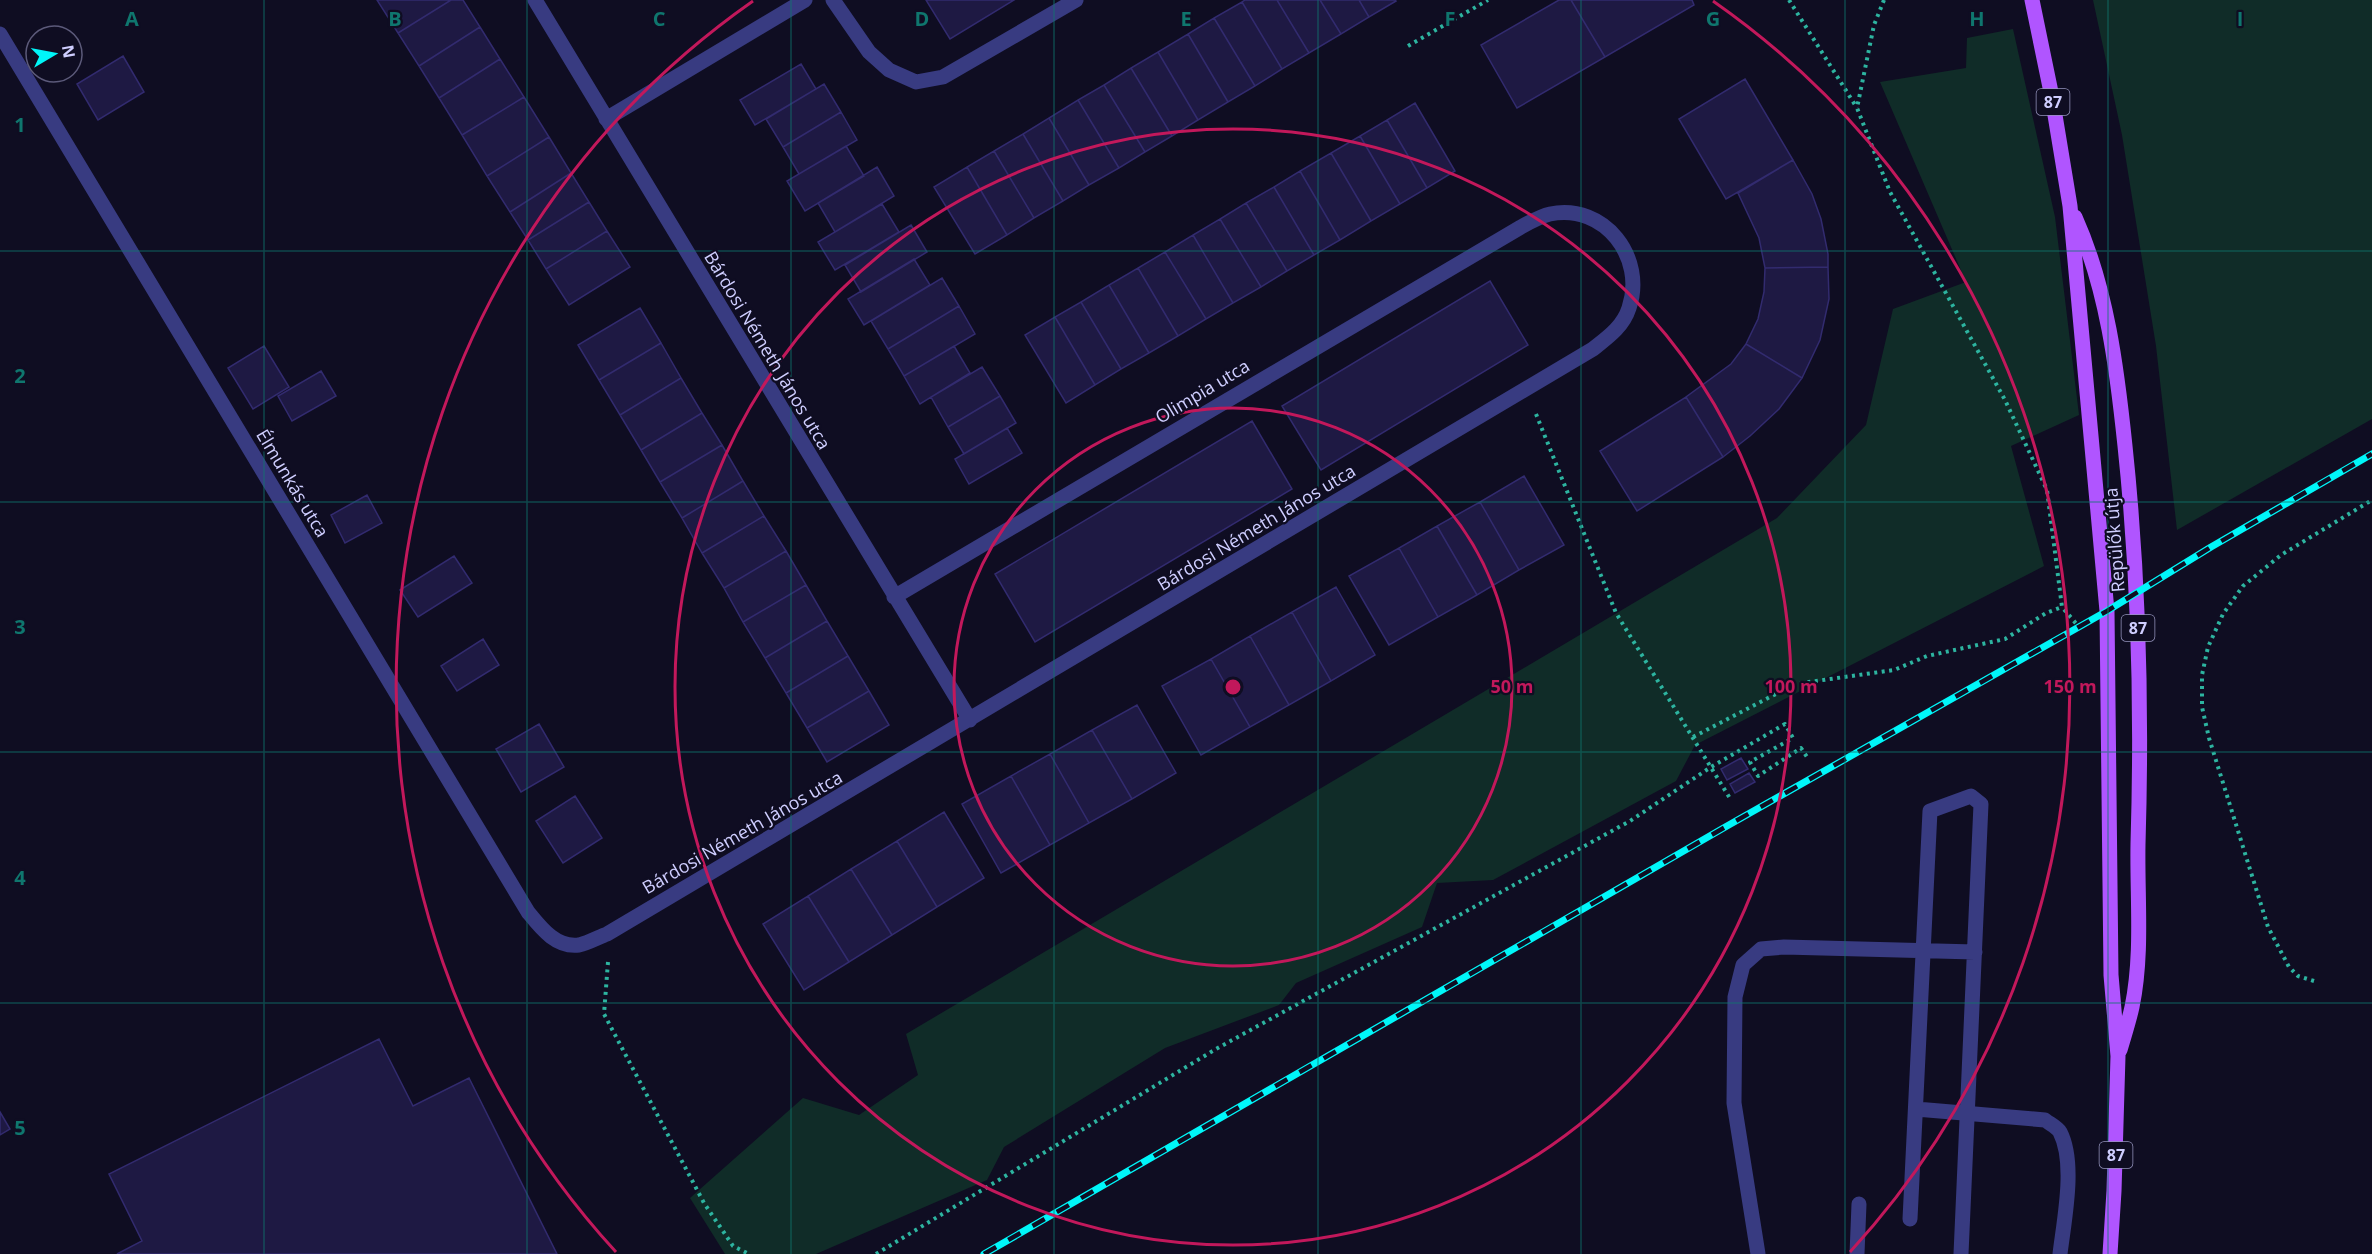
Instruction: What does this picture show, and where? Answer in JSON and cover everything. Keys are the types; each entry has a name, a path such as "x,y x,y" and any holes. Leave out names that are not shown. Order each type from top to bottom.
{"main road":[{"name":"Repülők útja","path":"2032,0 2052,97 2070,206 2107,611 2111,975 2118,1056 2110,1254"},
{"name":"Repülők útja","path":"2070,206 2088,245 2114,358 2130,496 2138,593 2141,783 2138,845 2138,961 2132,1007 2118,1056"}],"street":[{"name":"Bárdosi Németh János utca","path":"535,0 970,720"},
{"path":"606,119 806,0"},
{"path":"833,0 869,52 889,70 916,81 943,77 1076,0"},
{"name":"Élmunkás utca","path":"0,34 528,912 543,931 561,943"},
{"name":"Olimpia utca","path":"894,597 1504,235 1549,214 1571,213 1591,217 1609,228 1621,244 1630,266 1633,287 1629,308 1619,326 1593,349 1562,368"},
{"name":"Bárdosi Németh János utca","path":"561,943 579,945 607,934 1562,368"},
{"path":"1910,1219 1930,811 1971,796 1981,804 1961,1254"},
{"path":"1758,1254 1734,1103 1735,997 1743,965 1761,949 1784,947 1975,952"},
{"path":"1916,1109 2045,1120 2059,1131 2066,1154 2068,1192 2060,1254"},
{"path":"1857,1254 1859,1204"}],"path":[{"path":"1408,46 1488,0"},
{"path":"1789,0 1857,108 1890,192 2004,400 2047,490 2062,607 2079,627 2080,639"},
{"path":"1857,108 1874,25 1884,0"},
{"path":"1526,389 1616,613 1731,800"},
{"path":"2314,981 2298,976 2289,967 2268,927 2209,738 2202,707 2202,675 2208,647 2223,614 2243,586 2281,555 2372,500"},
{"path":"1693,737 1795,684 1893,670 1928,656 2005,639 2046,613 2062,607"},
{"path":"876,1254 1216,1049 1630,821 1711,767 1785,724 1793,738 1750,762 1758,776 1802,748 1807,757"},
{"path":"626,922 608,956 604,1014 704,1203 733,1246 748,1254"}],"green space":[{"path":"2093,0 2372,0 2372,419 2177,530 2156,346 2122,135"},
{"path":"2013,29 2055,217 2079,415 2011,446 2044,566 1695,745 1676,781 1493,880 1437,883 1422,927 1296,983 1279,1005 1165,1048 1004,1147 987,1180 816,1254 725,1254 690,1198 803,1098 859,1115 918,1075 906,1034 1777,518 1866,425 1893,309 1966,282 1880,82 1966,68 1967,38"}],"building":[{"path":"377,0 451,0 398,33"},
{"path":"451,0 463,0 480,27 419,66 398,33"},
{"path":"926,0 1014,0 950,39"},
{"path":"1245,0 1277,0 1309,53 1282,69 1242,2"},
{"path":"1277,0 1320,0 1341,34 1309,53"},
{"path":"1320,0 1359,0 1369,17 1341,34"},
{"path":"1359,0 1395,0 1396,1 1369,17"},
{"path":"1559,0 1571,0 1605,57 1517,108 1481,45"},
{"path":"1571,0 1692,0 1694,5 1605,57"},
{"path":"1242,2 1282,69 1255,86 1214,18"},
{"path":"1214,18 1255,86 1228,102 1188,34"},
{"path":"480,27 500,59 439,98 419,66"},
{"path":"1188,34 1228,102 1198,120 1158,52"},
{"path":"1158,52 1198,120 1172,136 1131,68"},
{"path":"123,56 144,92 98,120 77,84 84,84 84,80"},
{"path":"500,59 524,97 462,135 439,98"},
{"path":"801,64 816,89 755,125 740,100"},
{"path":"1131,68 1172,136 1145,152 1104,85"},
{"path":"1745,79 1793,160 1726,199 1679,119"},
{"path":"824,84 841,112 783,147 766,119"},
{"path":"1104,85 1145,152 1119,168 1078,100"},
{"path":"524,97 549,137 487,176 462,135"},
{"path":"1078,100 1119,168 1089,185 1049,118"},
{"path":"1415,103 1455,171 1427,188 1387,120"},
{"path":"841,112 857,140 799,174 783,147"},
{"path":"1049,118 1089,185 1063,201 1023,134"},
{"path":"1387,120 1427,188 1400,204 1360,136"},
{"path":"1023,134 1063,201 1034,218 994,151"},
{"path":"1360,136 1400,204 1371,221 1331,153"},
{"path":"549,137 571,173 510,212 487,176"},
{"path":"846,146 864,176 805,211 787,181"},
{"path":"994,151 1034,218 1007,235 967,167"},
{"path":"1331,153 1371,221 1340,240 1300,171"},
{"path":"1793,160 1812,194 1821,219 1828,254 1828,267 1765,268 1759,238 1738,193"},
{"path":"877,167 894,196 835,232 818,203"},
{"path":"967,167 1007,235 975,254 934,187"},
{"path":"1300,171 1340,240 1314,255 1274,187"},
{"path":"571,173 589,202 528,240 510,212"},
{"path":"1274,187 1314,255 1287,271 1246,203"},
{"path":"589,202 607,231 546,269 528,240"},
{"path":"1246,203 1287,271 1261,287 1220,219"},
{"path":"882,204 899,232 835,270 818,242"},
{"path":"1220,219 1261,287 1233,303 1193,235"},
{"path":"911,225 927,252 861,292 845,265"},
{"path":"607,231 630,267 569,305 546,269"},
{"path":"1193,235 1233,303 1206,319 1165,252"},
{"path":"1165,252 1206,319 1178,336 1138,268"},
{"path":"914,259 930,285 864,325 848,299"},
{"path":"1828,267 1829,299 1820,340 1802,378 1746,344 1758,319 1764,292 1765,268"},
{"path":"1138,268 1178,336 1149,353 1109,285"},
{"path":"942,278 959,306 888,349 871,321"},
{"path":"1490,281 1528,345 1321,470 1282,406"},
{"path":"1109,285 1149,353 1121,369 1081,302"},
{"path":"1081,302 1121,369 1095,385 1055,317"},
{"path":"959,306 975,334 904,376 888,349"},
{"path":"640,308 661,343 599,380 578,345"},
{"path":"1055,317 1095,385 1066,403 1025,335"},
{"path":"661,343 681,378 620,415 599,380"},
{"path":"1746,344 1802,378 1779,409 1723,457 1686,397 1731,364"},
{"path":"264,346 289,387 253,409 228,368"},
{"path":"954,346 970,373 920,404 904,376"},
{"path":"982,367 1000,396 948,427 931,397"},
{"path":"321,371 336,396 292,421 278,396"},
{"path":"681,378 702,413 641,450 620,415"},
{"path":"1000,396 1016,423 964,454 948,427"},
{"path":"1686,397 1723,457 1637,511 1600,451"},
{"path":"702,413 722,445 660,482 641,450"},
{"path":"1252,421 1292,489 1035,642 995,574"},
{"path":"1007,428 1022,453 969,484 955,459"},
{"path":"722,445 743,481 682,518 660,482"},
{"path":"1524,476 1564,545 1519,570 1480,502"},
{"path":"743,481 764,516 702,553 682,518"},
{"path":"367,495 382,523 345,543 331,515"},
{"path":"1480,502 1519,570 1477,595 1437,526"},
{"path":"764,516 786,551 724,588 702,553"},
{"path":"1437,526 1477,595 1438,617 1399,548"},
{"path":"1399,548 1438,617 1389,645 1349,576"},
{"path":"786,551 806,585 743,622 724,588"},
{"path":"454,556 472,583 418,617 400,590"},
{"path":"806,585 827,621 765,658 743,622"},
{"path":"1336,587 1375,655 1331,681 1292,612"},
{"path":"1292,612 1331,681 1289,705 1250,636"},
{"path":"827,621 848,656 786,693 765,658"},
{"path":"1250,636 1289,705 1250,727 1211,659"},
{"path":"483,639 499,665 457,691 441,666"},
{"path":"848,656 869,691 807,728 786,693"},
{"path":"1211,659 1250,727 1201,755 1162,686"},
{"path":"869,691 889,725 827,762 807,728"},
{"path":"1137,705 1176,773 1132,799 1092,730"},
{"path":"539,724 564,767 521,792 496,749"},
{"path":"1092,730 1132,799 1089,823 1050,754"},
{"path":"1050,754 1089,823 1050,845 1011,776"},
{"path":"1741,758 1748,769 1727,780 1721,769"},
{"path":"1749,773 1755,782 1735,793 1730,784"},
{"path":"1011,776 1050,845 1001,873 962,804"},
{"path":"575,796 602,838 563,863 536,821"},
{"path":"944,812 984,878 937,907 897,841"},
{"path":"897,841 937,907 892,935 851,869"},
{"path":"851,869 892,935 849,962 808,896"},
{"path":"808,896 849,962 804,990 763,924"},
{"path":"379,1039 413,1106 469,1078 557,1254 117,1254 142,1241 109,1174"},
{"path":"0,1112 10,1129 0,1135"}],"railway":[{"path":"984,1254 1727,826 2107,611 2211,547 2372,454"}]}
